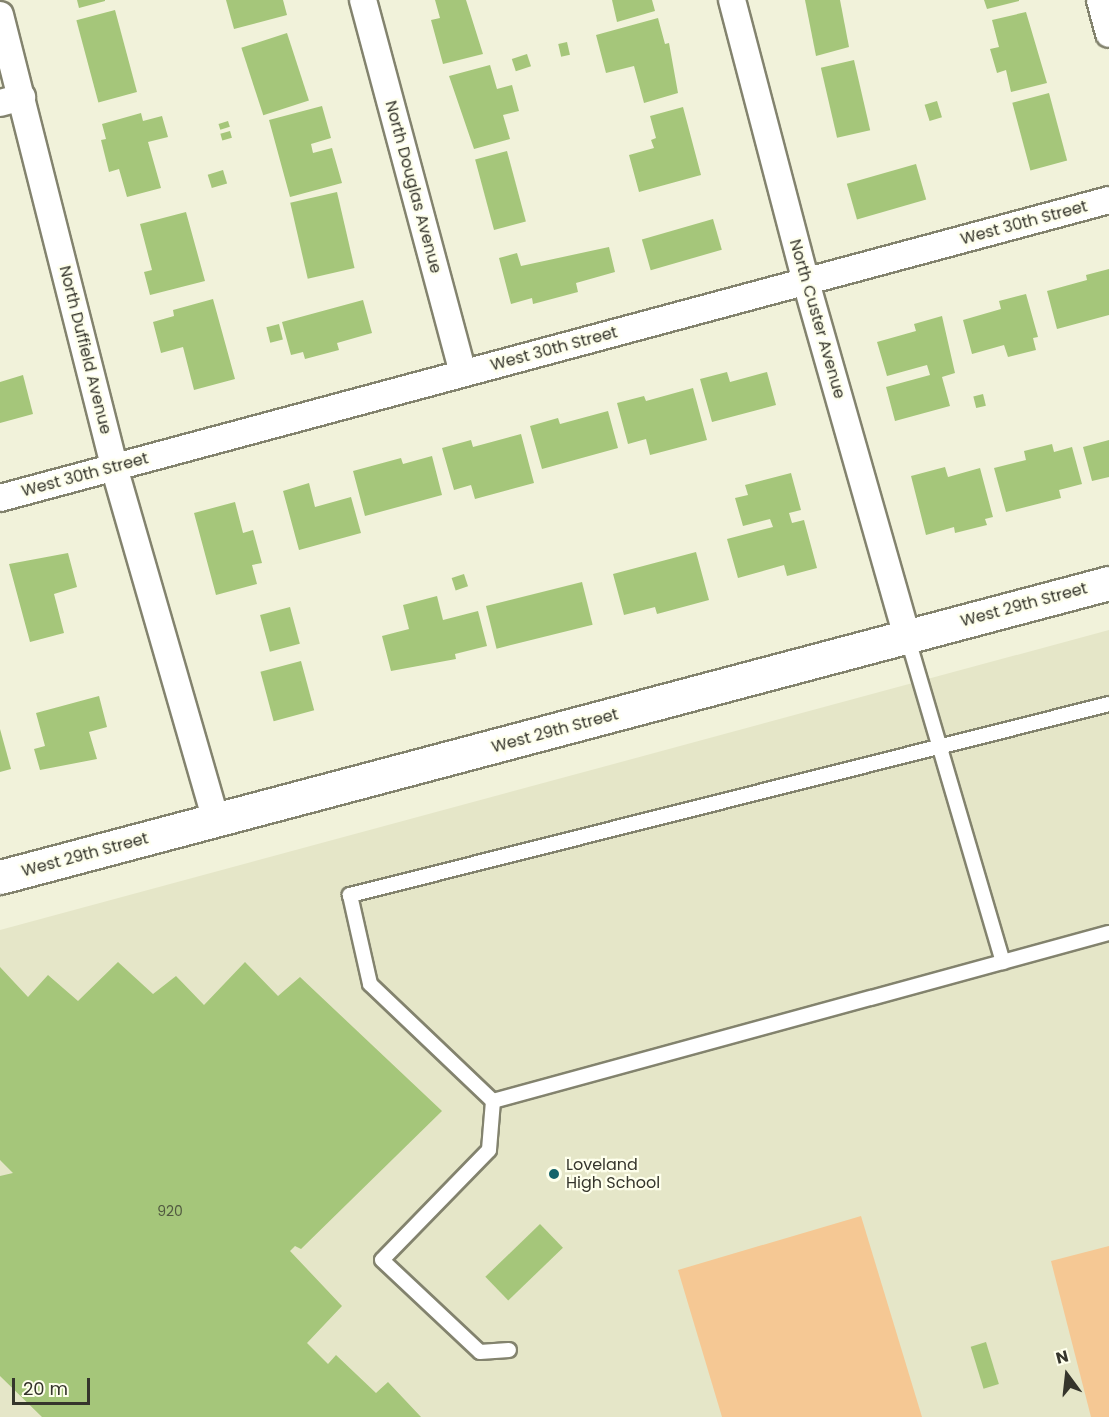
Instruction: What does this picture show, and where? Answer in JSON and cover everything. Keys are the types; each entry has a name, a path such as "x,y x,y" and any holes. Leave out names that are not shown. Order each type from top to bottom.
{"main road":[{"name":"West 29th Street","path":"0,877 1109,583"}],"street":[{"name":"North Douglas Avenue","path":"363,0 463,373"},
{"name":"North Custer Avenue","path":"732,0 806,282 907,636"},
{"path":"1100,0 1109,34"},
{"name":"North Duffield Avenue","path":"0,15 11,100 216,821"},
{"name":"West 30th Street","path":"0,498 1109,200"}],"lane":[{"path":"907,636 1003,963"},
{"path":"493,1101 370,984 350,896 1109,704"},
{"path":"493,1101 1109,933"},
{"path":"493,1101 489,1150 382,1260 480,1352 509,1350"}],"shaded area":[{"name":"Loveland High School","path":"1109,630 1109,1417 0,1417 0,930"},
{"path":"861,1216 922,1417 722,1417 678,1270"},
{"path":"1109,1246 1109,1417 1091,1417 1051,1261"}],"building":[{"path":"77,0 105,0 105,1 79,8"},
{"path":"226,0 283,0 287,15 234,29"},
{"path":"435,0 466,0 483,54 443,64 431,20 440,18"},
{"path":"612,0 652,0 655,11 617,22"},
{"path":"805,0 840,0 849,47 816,56"},
{"path":"984,0 1019,0 1019,1 987,9"},
{"path":"115,10 137,92 98,102 76,20"},
{"path":"1026,12 1047,83 1011,92 1006,70 997,73 990,49 999,47 992,20"},
{"path":"658,18 665,44 669,43 678,93 644,103 634,66 606,73 596,35"},
{"path":"287,33 309,101 263,115 241,48"},
{"path":"567,42 570,55 561,57 558,44"},
{"path":"527,54 531,66 516,71 512,59"},
{"path":"854,60 870,130 837,138 821,68"},
{"path":"490,65 497,89 512,85 519,111 503,115 510,139 474,149 449,76"},
{"path":"1049,93 1067,161 1030,170 1012,103"},
{"path":"937,101 942,117 930,121 925,105"},
{"path":"322,106 331,138 311,144 313,153 332,148 342,183 290,197 269,120"},
{"path":"683,107 701,175 639,192 629,155 654,148 651,140 656,138 650,116"},
{"path":"141,113 143,121 162,116 168,137 148,142 161,188 127,197 119,169 109,172 101,140 106,139 102,124"},
{"path":"228,121 230,127 220,130 218,124"},
{"path":"230,131 232,138 222,140 220,134"},
{"path":"507,151 526,222 494,230 475,160"},
{"path":"916,164 926,200 857,219 847,184"},
{"path":"223,170 227,183 212,188 208,175"},
{"path":"337,192 355,268 308,279 290,203"},
{"path":"186,212 205,281 150,295 144,272 152,270 140,224"},
{"path":"713,219 722,250 651,270 642,239"},
{"path":"609,247 615,272 576,283 578,292 533,304 532,298 511,304 499,258 517,253 521,266"},
{"path":"1109,269 1109,315 1057,329 1047,291 1087,280 1086,275"},
{"path":"1026,294 1038,337 1033,338 1036,350 1008,357 1004,345 972,354 963,320 1001,309 999,301"},
{"path":"213,299 235,379 194,390 183,347 161,353 153,322 174,316 173,310"},
{"path":"363,300 372,333 337,343 339,350 305,359 303,352 291,355 282,322"},
{"path":"942,316 955,373 942,377 950,406 895,421 886,387 930,375 927,365 887,376 877,342 916,331 914,324"},
{"path":"279,324 283,340 270,343 266,327"},
{"path":"727,372 730,382 767,372 776,405 712,422 700,379"},
{"path":"23,375 33,414 0,423 0,382"},
{"path":"693,388 707,440 650,455 646,439 628,444 617,403 644,396 646,401"},
{"path":"983,394 986,406 976,408 973,396"},
{"path":"608,411 618,448 542,469 530,426 558,418 560,424"},
{"path":"521,434 534,483 475,499 471,485 454,490 442,448 471,440 473,447"},
{"path":"1109,440 1109,477 1092,481 1083,447"},
{"path":"1052,444 1054,452 1072,447 1082,484 1059,490 1061,498 1006,512 994,468 1026,460 1024,451"},
{"path":"432,456 442,495 365,516 353,471 401,458 403,464"},
{"path":"945,467 948,477 980,468 993,517 985,519 987,525 955,533 954,527 926,535 911,476"},
{"path":"791,473 801,510 789,513 792,523 804,520 817,568 787,576 784,565 738,578 727,539 773,527 770,519 743,526 735,498 748,495 745,485"},
{"path":"309,483 315,507 351,497 361,533 299,550 283,491"},
{"path":"235,502 243,533 253,530 262,563 252,565 257,584 216,595 194,513"},
{"path":"696,552 709,600 657,614 655,607 624,615 613,574"},
{"path":"68,553 77,587 54,594 64,633 30,642 9,564"},
{"path":"464,574 468,586 456,590 452,578"},
{"path":"582,582 593,625 497,649 486,606"},
{"path":"437,596 443,620 478,611 487,646 455,654 456,659 391,671 382,636 409,629 403,605"},
{"path":"290,607 300,644 270,652 260,615"},
{"path":"301,661 314,710 274,721 260,672"},
{"path":"99,696 107,727 89,732 97,759 40,770 34,749 45,746 36,713"},
{"path":"0,729 11,769 0,772"},
{"path":"118,962 153,994 176,976 204,1005 245,962 278,996 300,977 442,1111 301,1249 295,1246 290,1251 342,1306 307,1343 328,1364 336,1355 376,1393 388,1382 421,1417 42,1417 0,1376 0,1176 13,1173 0,1160 0,967 28,997 48,975 78,1001"},
{"path":"540,1224 563,1248 508,1301 485,1277"},
{"path":"986,1342 999,1384 984,1389 971,1347"}],"place":[{"name":"Loveland High School","path":"554,1174"}]}
